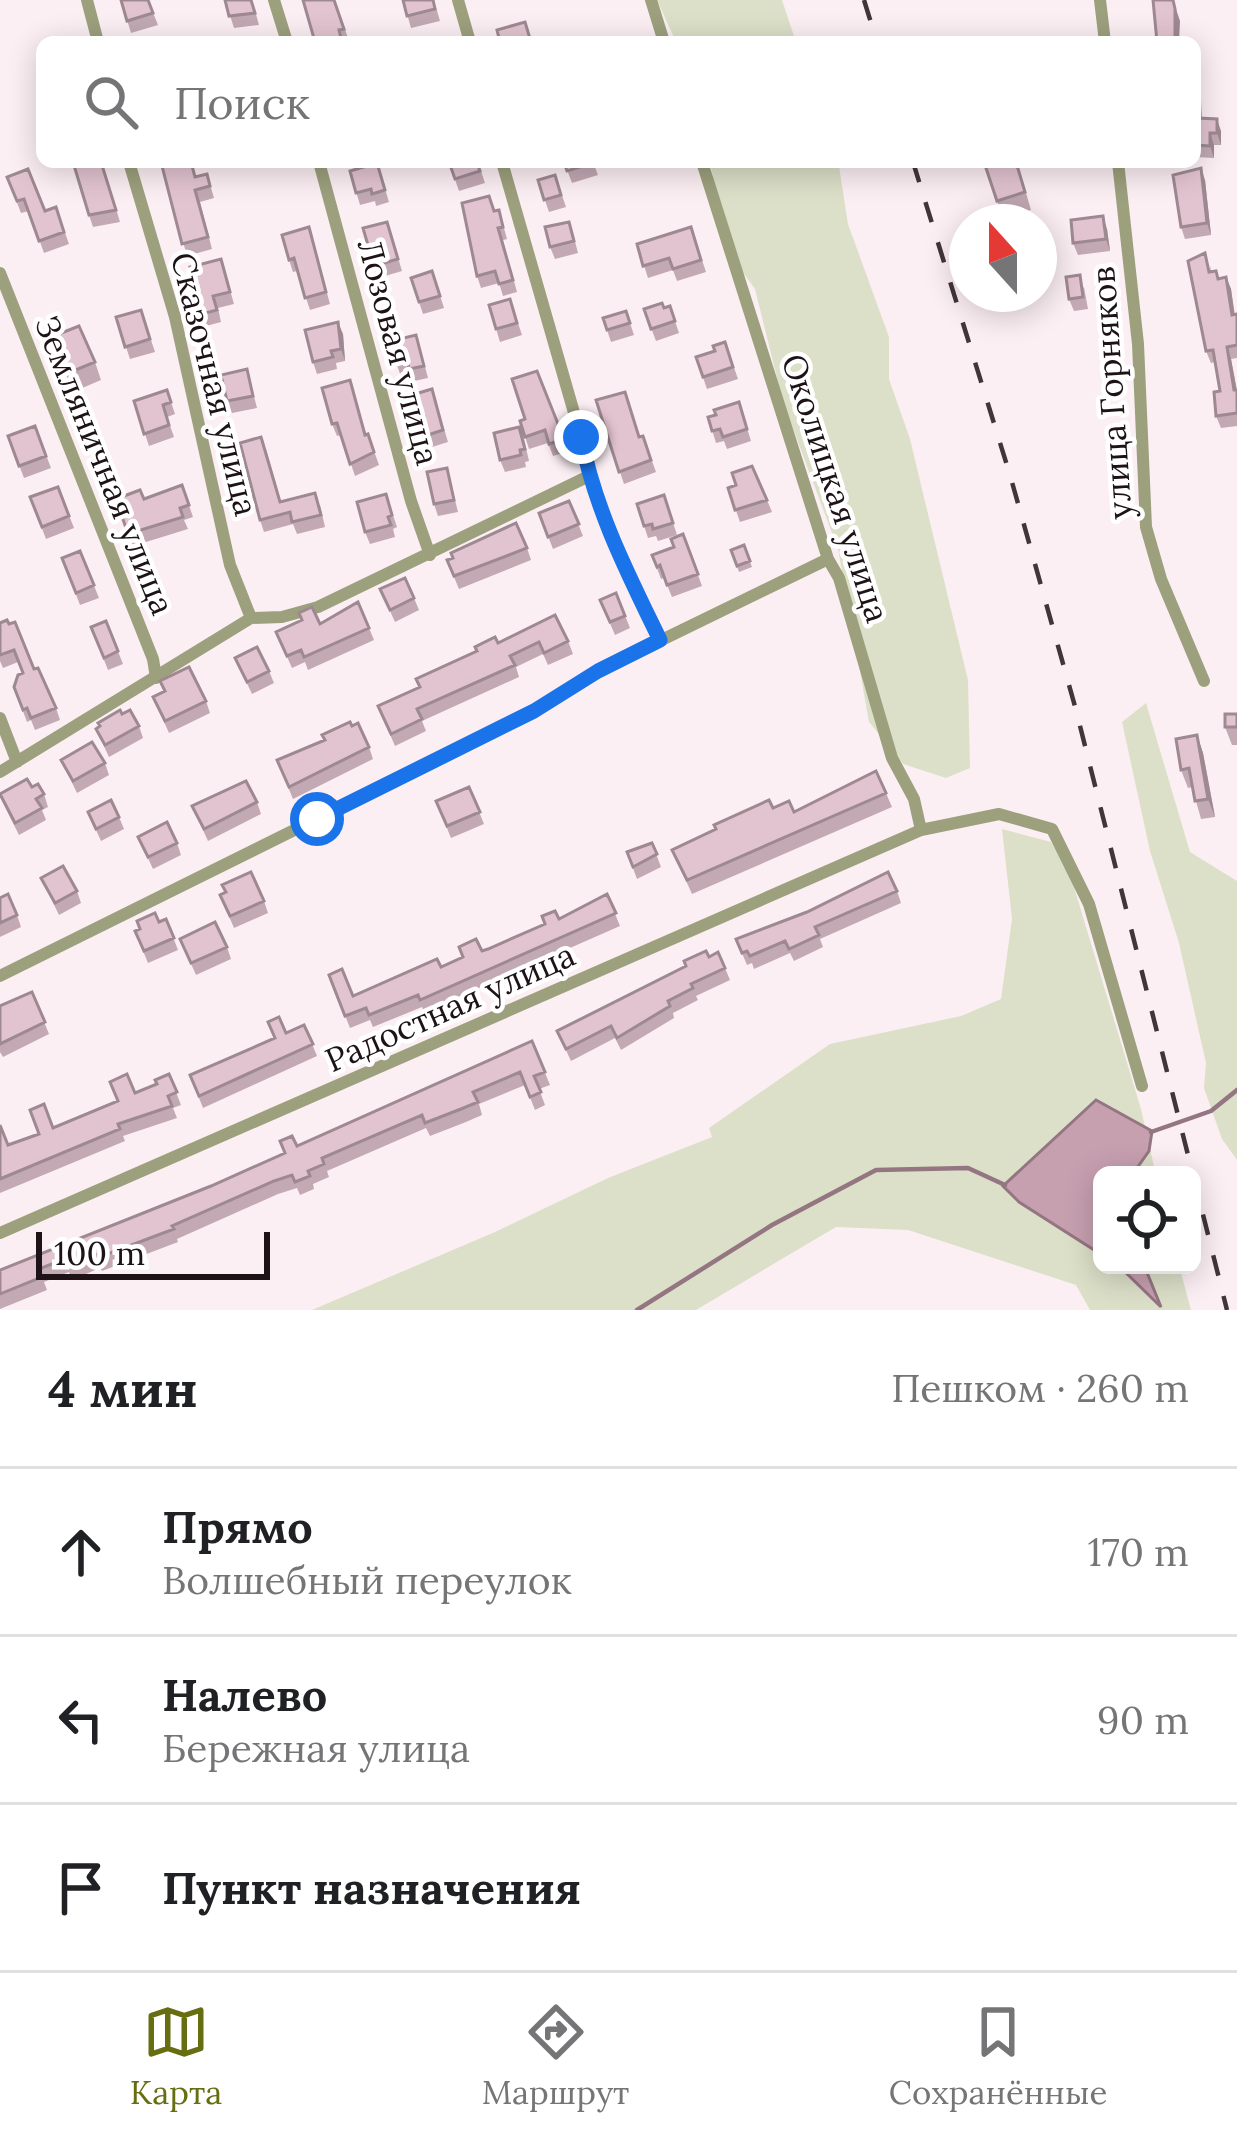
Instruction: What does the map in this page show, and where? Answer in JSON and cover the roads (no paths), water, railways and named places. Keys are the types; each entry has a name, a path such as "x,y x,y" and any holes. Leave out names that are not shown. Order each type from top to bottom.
{"street":[{"path":"87,0 96,36"},
{"path":"274,0 285,36"},
{"path":"458,0 468,36"},
{"path":"651,0 662,36"},
{"path":"1100,0 1104,36"},
{"name":"Сказочная улица","path":"131,168 175,317 230,565 250,618"},
{"name":"Лозовая улица","path":"321,168 430,555"},
{"path":"504,168 589,476 614,543 660,640"},
{"name":"Околицкая улица","path":"704,168 828,559 839,578 892,758 914,800 921,830"},
{"name":"улица Горняков","path":"1119,168 1138,344 1146,527 1161,579 1204,681"},
{"name":"Земляничная улица","path":"0,273 153,659 156,678"},
{"path":"0,772 250,618 282,617 318,607 589,476"},
{"path":"0,976 828,559"},
{"path":"0,718 17,762"},
{"name":"Радостная улица","path":"0,1233 921,830 999,814 1052,829 1089,904 1142,1086"}],"waterway":[{"path":"1151,1132 1211,1111 1237,1090"},
{"path":"637,1310 772,1225 876,1170 968,1168 1005,1185"}],"railway":[{"path":"864,0 875,36"},
{"path":"915,168 1010,475 1076,710 1227,1310"}]}
